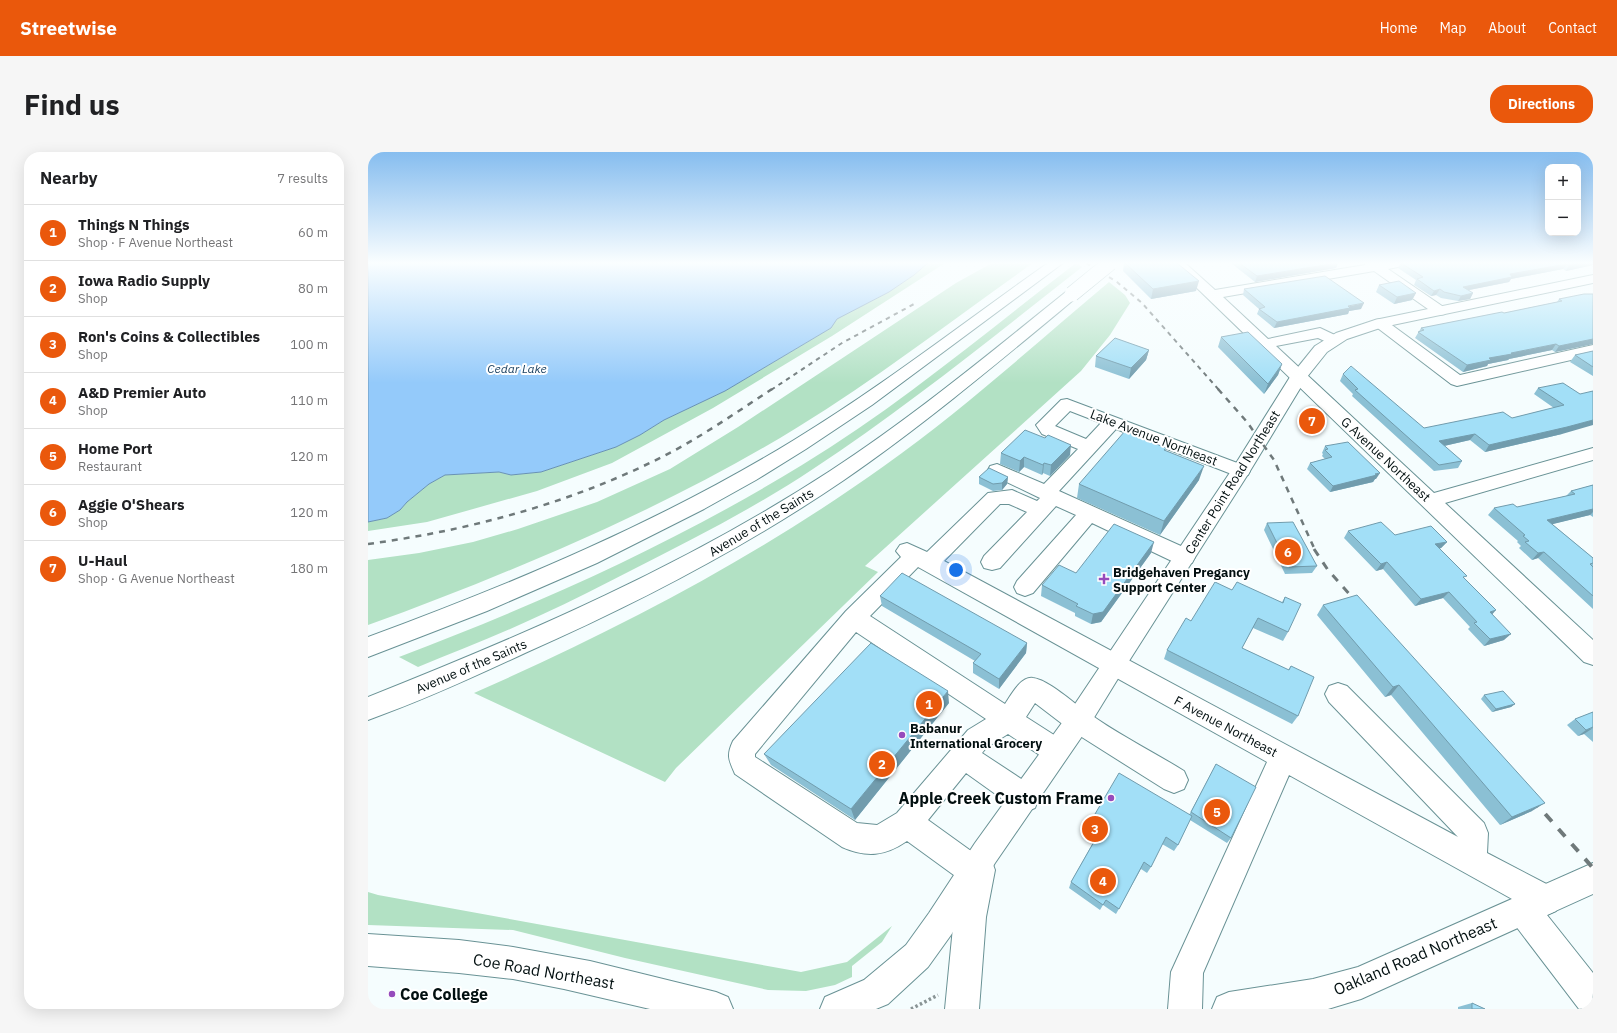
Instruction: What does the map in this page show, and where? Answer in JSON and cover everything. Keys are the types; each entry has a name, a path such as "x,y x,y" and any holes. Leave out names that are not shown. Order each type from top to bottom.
{"main road":[{"path":"368,647 515,590 636,535 738,482 833,424 1000,303"},
{"name":"Avenue of the Saints","path":"368,709 514,649 610,604 683,567 787,508 835,477 913,421 1061,303"},
{"name":"G Avenue Northeast","path":"1221,303 1593,655"},
{"path":"1429,303 1440,311"},
{"name":"Center Point Road Northeast","path":"975,872 1056,751 1078,721 1113,665 1242,471 1259,439 1308,363 1322,348 1334,340 1359,329 1380,323 1478,303"},
{"path":"1380,323 1457,381 1593,350"},
{"path":"1265,344 1320,333 1334,340"},
{"name":"Lake Avenue Northeast","path":"1093,444 1084,445 1045,428 1045,425 1067,404 1242,471"},
{"path":"992,562 1047,500 1113,421"},
{"path":"1430,500 1593,454"},
{"path":"997,470 1047,500"},
{"path":"1174,780 1078,721 1053,701 1032,688 1008,720 977,739 907,823 886,838 877,840 852,837 745,765 742,758 742,750 854,618 917,557 995,498 1012,497 1047,500 1089,513 1184,557"},
{"path":"1025,587 1089,513"},
{"name":"F Avenue Northeast","path":"917,557 1472,860 1534,905"},
{"path":"854,618 1056,751"},
{"path":"1338,694 1474,833 1472,860"},
{"path":"963,756 1024,798"},
{"path":"1185,1009 1187,972 1283,757"},
{"path":"907,823 975,872"},
{"path":"952,1001 970,917 975,872"},
{"path":"838,1009 876,992 917,956 975,872"},
{"name":"Oakland Road Northeast","path":"1229,1009 1317,1003 1337,991 1361,982 1593,878"},
{"path":"1534,905 1593,1000"},
{"name":"Coe Road Northeast","path":"368,950 438,955 513,964 615,983 716,1009"}],"path":[{"path":"911,1009 952,1001"}],"green space":[{"path":"868,303 883,303 832,336 713,408 612,463 537,491 427,522 368,531 368,522 387,518 400,510 407,502 429,484 445,475 499,472 511,475 541,472 616,447 640,435 664,420 725,391 831,328 837,319"},
{"path":"926,303 978,303 828,408 711,477 651,507 536,559 368,625 368,560 419,553 473,542 518,529 597,502 670,469 738,427"},
{"path":"1025,303 1036,303 950,371 848,445 791,483 724,522 564,604 511,629 418,667 399,657 555,594 656,546 705,520 802,465 838,442 942,368"},
{"path":"1084,303 1130,303 1110,335 1081,371 865,566 878,572 676,768 665,782 474,693 581,644 685,590 786,531 836,499 913,445"},
{"path":"368,892 801,972 847,962 892,926 882,942 852,966 852,977 835,985 806,991 768,990 625,958 513,930 368,925"}],"water":[{"name":"Cedar Lake","path":"368,303 868,303 837,319 831,328 725,391 664,420 640,435 616,447 541,472 511,475 499,472 445,475 429,484 407,502 400,510 387,518 368,522"}],"building":[{"path":"1260,303 1364,303 1348,306 1350,308 1277,322 1259,309 1265,307"},
{"path":"1552,303 1593,303 1593,339 1559,346 1556,344 1511,353 1512,354 1489,358 1491,360 1467,365 1418,332 1424,330 1421,328 1502,312 1504,313"},
{"path":"1248,332 1282,364 1268,384 1221,337"},
{"path":"1115,338 1149,350 1131,368 1096,356"},
{"path":"1593,351 1593,367 1575,355"},
{"path":"1351,366 1424,428 1503,412 1512,418 1564,405 1538,388 1563,383 1580,394 1593,391 1593,420 1489,445 1475,434 1439,441 1462,461 1439,465 1355,390 1358,389 1343,374"},
{"path":"1025,430 1045,438 1048,435 1071,445 1051,465 1044,463 1043,465 1024,457 1020,461 1001,453"},
{"path":"1125,431 1166,448 1164,450 1204,466 1164,521 1079,484"},
{"path":"1348,442 1380,473 1333,486 1310,463 1332,457 1325,450 1328,449 1325,446"},
{"path":"989,468 1008,477 1002,483 993,484 979,477"},
{"path":"1593,485 1593,509 1547,520 1593,558 1593,563 1590,564 1593,567 1593,596 1544,552 1538,553 1525,542 1529,541 1523,536 1525,535 1494,508 1513,504 1517,507 1575,494 1571,491"},
{"path":"1293,522 1317,566 1289,567 1267,523"},
{"path":"1381,522 1395,535 1431,526 1447,542 1435,544 1467,576 1463,577 1496,610 1490,612 1511,634 1490,639 1474,623 1477,622 1449,592 1421,599 1387,562 1381,564 1348,531"},
{"name":"Bridgehaven Pregancy Support Center","path":"1114,524 1154,542 1103,612 1093,614 1076,606 1078,604 1042,585 1059,565 1076,573"},
{"path":"902,573 1027,643 999,679 973,663 981,654 880,596"},
{"path":"1215,582 1232,590 1237,582 1283,603 1285,597 1301,604 1288,632 1258,618 1242,648 1289,670 1291,666 1314,677 1298,716 1167,650 1186,618 1191,621"},
{"path":"1357,595 1545,803 1512,817 1399,685 1393,687 1323,605"},
{"path":"871,643 948,691 851,809 764,754"},
{"path":"1503,691 1515,704 1496,709 1484,695"},
{"path":"1593,712 1593,727 1586,730 1575,719"},
{"path":"1216,764 1256,787 1231,838 1191,812"},
{"path":"1119,773 1192,816 1178,845 1166,837 1151,867 1144,862 1119,909 1106,900 1103,905 1071,882 1099,833 1088,826"},
{"path":"1472,1003 1485,1009 1472,1009"}],"railway":[{"path":"1142,303 1219,390"},
{"path":"771,390 842,343 914,304"},
{"path":"368,544 445,531 482,522 557,501 593,488 629,473 678,449 772,389"},
{"path":"1218,389 1247,422 1274,460 1315,550"},
{"path":"1314,549 1328,570 1359,605"},
{"path":"1532,799 1593,868"}],"place":[{"name":"U-Haul","path":"1312,421"},
{"name":"Aggie O'Shears","path":"1288,552"},
{"name":"Bridgehaven Pregancy Support Center","path":"1104,579"},
{"name":"Things N Things","path":"929,704"},
{"name":"Babanur International Grocery","path":"902,735"},
{"name":"Iowa Radio Supply","path":"882,764"},
{"name":"Apple Creek Custom Frame","path":"1111,798"},
{"name":"Home Port","path":"1217,812"},
{"name":"Ron's Coins & Collectibles","path":"1095,829"},
{"name":"A&D Premier Auto","path":"1103,881"},
{"name":"Coe College","path":"392,994"}]}
